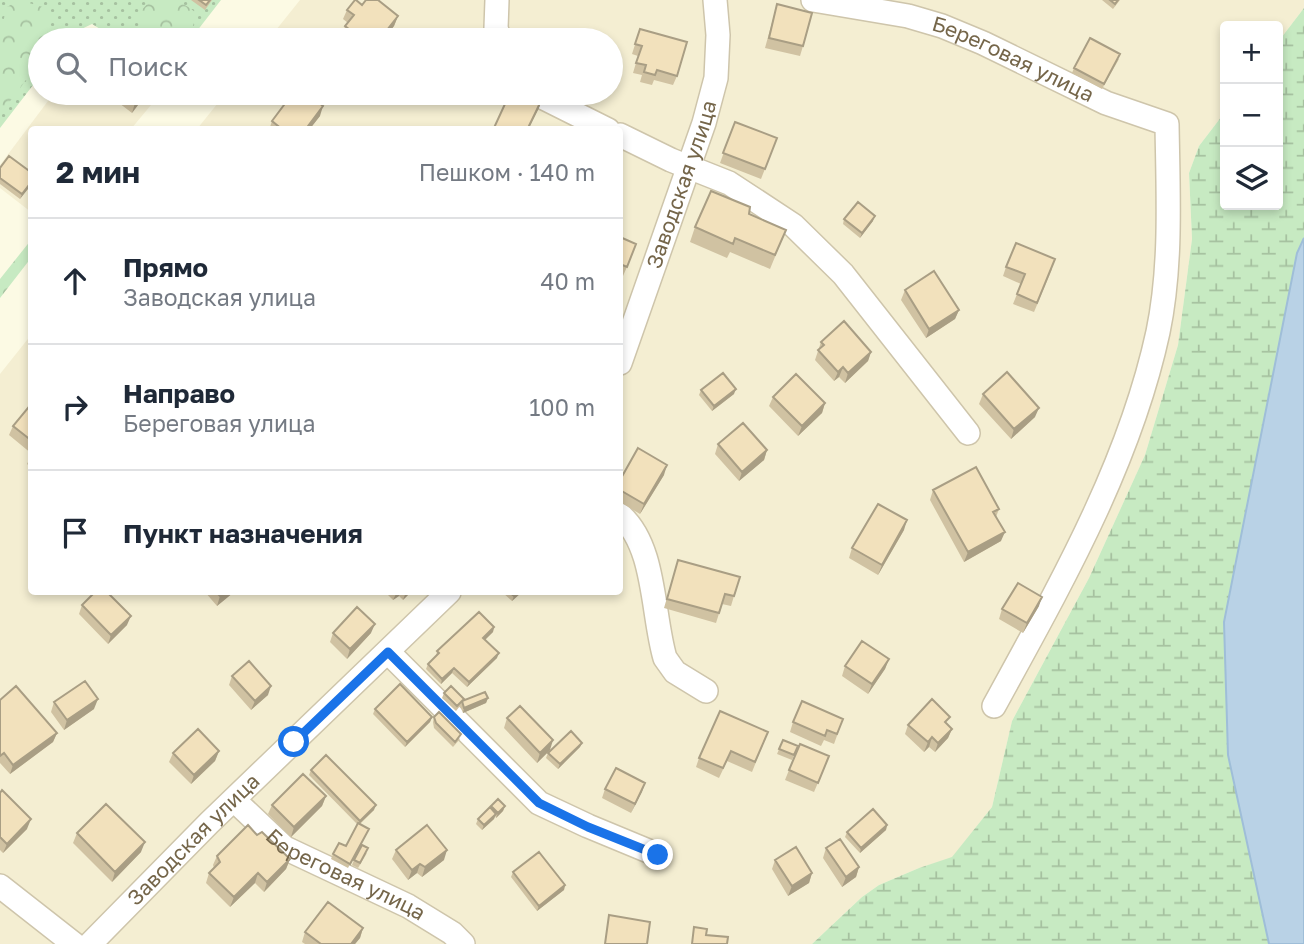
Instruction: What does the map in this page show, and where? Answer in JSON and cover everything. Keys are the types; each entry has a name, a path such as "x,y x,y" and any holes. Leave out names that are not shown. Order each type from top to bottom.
{"street":[{"path":"496,28 497,0"},
{"name":"Заводская улица","path":"623,354 704,123 716,78 718,34 715,0"},
{"name":"Береговая улица","path":"813,0 908,16 942,26 1106,103 1167,124 1169,236 1158,331 1128,439 1072,562 994,706"},
{"path":"558,105 600,126"},
{"path":"623,136 729,183 793,225 843,274 968,433"},
{"path":"623,518 641,543 665,658 675,672 706,691"},
{"name":"Заводская улица","path":"90,944 446,595"},
{"path":"388,652 539,803 588,827 658,855"},
{"name":"Береговая улица","path":"234,800 285,848 408,906 452,933 463,944"},
{"path":"0,886 74,944"}],"shaded area":[{"path":"300,0 1304,0 1304,8 1283,35 1283,21 1220,21 1220,119 1199,146 1189,173 1192,239 1178,345 1145,455 1089,578 1012,721 992,807 952,858 879,885 862,897 812,944 0,944 0,374 28,339 28,595 623,595 623,126 199,126 216,105 623,105 623,28 278,28"},
{"path":"45,105 151,105 134,126 29,126"},
{"path":"28,128 28,210 0,188 0,165"}],"green space":[{"path":"0,0 221,0 199,28 98,28 92,24 84,28 28,28 28,92 0,128"},
{"path":"19,0 46,8 50,18 48,28 28,28 28,76 0,113 0,33 7,7"},
{"path":"151,0 186,5 196,13 192,28 143,28 138,14"},
{"path":"1304,8 1304,238 1297,253 1224,622 1228,755 1269,944 812,944 862,897 879,885 952,857 992,807 1012,721 1089,578 1145,455 1178,345 1192,239 1189,173 1199,146 1220,119 1220,210 1283,210 1283,35"},
{"path":"28,244 28,262 0,298 0,279"}],"water":[{"path":"1304,238 1304,944 1269,944 1228,755 1224,622 1297,253"}],"building":[{"path":"355,0 362,5 366,0 378,0 398,16 388,28 348,28 345,26 354,15 347,10"},
{"path":"777,4 812,13 803,46 769,38"},
{"path":"640,29 687,42 677,76 657,70 655,75 644,72 646,65 636,63 642,46 635,44"},
{"path":"1090,38 1120,54 1104,84 1074,68"},
{"path":"284,105 323,106 308,126 278,126 272,121"},
{"path":"504,105 539,105 529,126 495,126"},
{"path":"735,122 777,138 765,169 723,153"},
{"path":"9,156 28,170 28,186 22,194 0,178 0,168"},
{"path":"711,191 750,207 749,214 786,230 775,255 735,238 733,244 695,227"},
{"path":"858,202 875,216 862,233 844,219"},
{"path":"623,238 636,244 627,267 623,265"},
{"path":"1016,243 1055,259 1037,303 1017,294 1025,274 1006,267"},
{"path":"934,271 959,310 929,329 905,290"},
{"path":"844,321 871,352 848,373 843,367 838,372 818,350 824,345 821,342"},
{"path":"1007,372 1039,408 1014,429 983,394"},
{"path":"723,373 736,389 714,406 701,390"},
{"path":"796,374 825,403 802,426 773,397"},
{"path":"28,408 28,438 13,426"},
{"path":"743,423 767,450 742,472 718,444"},
{"path":"638,448 667,465 644,504 623,492 623,475"},
{"path":"976,467 999,509 993,512 1005,532 968,552 933,490"},
{"path":"878,504 907,520 882,565 852,548"},
{"path":"678,560 740,577 734,596 725,594 719,613 667,599"},
{"path":"1018,583 1042,597 1027,623 1002,609"},
{"path":"92,595 110,595 131,616 111,635 82,605"},
{"path":"357,607 375,624 350,649 333,633"},
{"path":"479,612 494,627 483,638 499,653 469,682 454,668 442,679 428,664 439,653 437,651"},
{"path":"862,641 889,659 872,684 845,666"},
{"path":"249,661 271,686 255,701 232,676"},
{"path":"85,681 98,699 67,720 54,702"},
{"path":"400,684 432,717 407,742 375,709"},
{"path":"16,686 57,733 13,765 4,753 0,756 0,700"},
{"path":"451,686 464,699 457,706 444,693"},
{"path":"485,692 488,698 464,708 462,701"},
{"path":"932,699 950,717 945,722 952,729 938,743 932,737 928,742 908,725"},
{"path":"802,701 843,719 837,734 827,730 825,736 793,722"},
{"path":"520,706 553,740 540,753 507,718"},
{"path":"720,711 768,732 755,762 731,751 723,768 699,758"},
{"path":"439,712 461,734 455,742 436,723 434,717"},
{"path":"198,729 219,751 194,775 173,753"},
{"path":"571,731 582,743 560,764 548,753"},
{"path":"783,740 798,746 794,755 779,749"},
{"path":"800,744 829,756 818,783 789,770"},
{"path":"326,755 376,805 360,821 311,770"},
{"path":"616,768 645,783 635,804 605,789"},
{"path":"303,774 326,796 294,827 272,805"},
{"path":"2,790 31,819 7,844 0,837"},
{"path":"498,799 505,806 498,813 491,806"},
{"path":"106,804 145,842 115,872 77,833"},
{"path":"490,807 496,814 484,825 478,819"},
{"path":"873,809 887,825 861,848 847,832"},
{"path":"358,823 369,829 350,864 333,854 339,843 346,846"},
{"path":"248,825 257,835 262,832 290,859 267,882 258,873 234,897 209,873 220,862 217,856"},
{"path":"427,825 447,850 425,867 420,864 412,870 396,850"},
{"path":"840,839 859,867 846,877 826,848"},
{"path":"362,845 368,848 360,863 354,860"},
{"path":"796,847 812,873 792,886 775,860"},
{"path":"539,852 565,885 539,906 513,872"},
{"path":"328,902 363,928 351,944 321,944 305,932"},
{"path":"609,915 650,922 647,944 605,944"},
{"path":"694,927 707,929 706,935 728,937 727,944 692,944"}],"route":[{"path":"294,742 388,652 539,803 588,827 658,855"}]}
